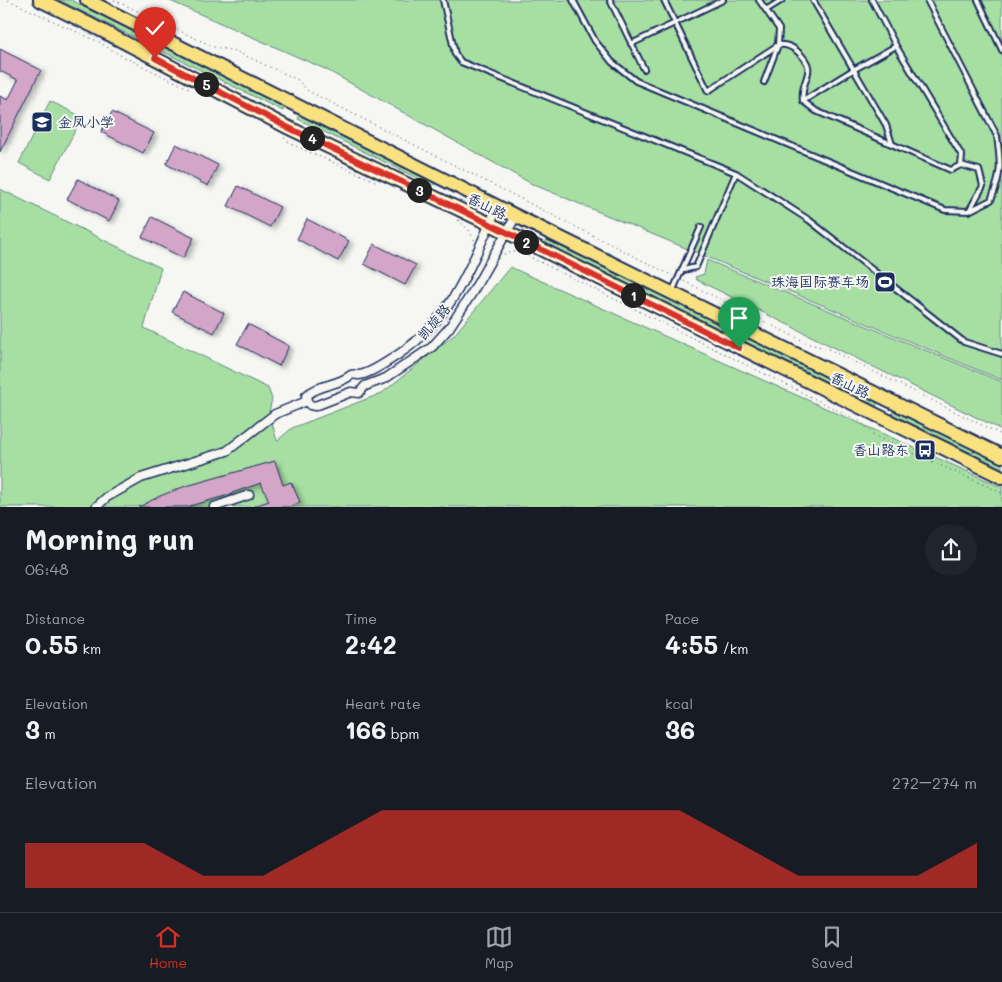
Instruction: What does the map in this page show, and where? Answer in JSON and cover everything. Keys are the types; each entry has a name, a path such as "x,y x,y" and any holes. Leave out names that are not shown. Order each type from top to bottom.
{"main road":[{"name":"香山路","path":"40,0 100,29 285,126 490,224 1002,477"},
{"name":"香山路","path":"87,0 516,216 1002,456"}],"street":[{"name":"凯旋路","path":"498,206 453,300 433,326 415,344 396,356 359,375 351,375 347,379 312,391 306,396 310,405 315,406 351,392 359,392 365,386 386,378 432,347 449,328 472,293 516,216"},
{"path":"359,375 364,380 365,386"},
{"path":"347,379 346,386 351,392"},
{"name":"凯旋路","path":"96,507 106,497 141,478 227,451 275,414 307,401"},
{"path":"214,507 249,495"}],"lane":[{"path":"443,0 455,54 461,62 736,173 809,220 964,342 1002,354"},
{"path":"573,0 595,40 612,62 636,81 945,210 969,211 991,200 999,180 1001,161 996,136 927,0"},
{"path":"610,0 644,69"},
{"path":"664,0 708,91 778,45 788,45 795,49 808,64 809,69 801,93 803,102 816,111 951,170 961,165 980,170 983,186 969,211"},
{"path":"631,44 723,0"},
{"path":"759,0 779,29 778,45 764,82"},
{"path":"766,10 782,0"},
{"path":"813,0 886,125 892,144"},
{"path":"872,0 896,46 962,156 961,165"},
{"path":"978,0 1002,50"},
{"path":"803,102 853,70 896,46"},
{"path":"682,270 696,267 736,173"},
{"path":"672,292 701,227"}],"path":[{"path":"114,0 214,47 235,51 298,80 308,91 656,268"},
{"path":"504,254 518,251 860,422 873,435 1002,493"},
{"path":"710,295 809,344 826,348 1002,435"}],"green space":[{"path":"59,0 71,0 285,107 283,111"},
{"name":"珠海国际赛车场","path":"168,0 1002,0 1002,380 532,184 325,69"},
{"path":"50,101 82,117 50,179 19,163"},
{"path":"300,115 434,181 435,184 433,186 298,119"},
{"path":"0,189 161,268 144,328 268,388 272,399 269,412 277,441 292,428 382,393 454,335 510,267 1002,487 1002,507 0,507"},
{"path":"547,240 620,276 631,279 878,403 876,406 545,243"},
{"path":"707,260 1002,382 1002,430 697,280 695,277 704,274"},
{"path":"894,409 1002,463 1002,468 892,414"}],"building":[{"path":"0,49 41,70 0,152 0,96 8,100 18,80 0,71"},
{"path":"112,112 154,133 143,153 101,132"},
{"path":"176,144 218,165 208,186 166,164"},
{"path":"78,179 119,201 109,221 67,199"},
{"path":"238,186 280,207 270,227 228,206"},
{"path":"152,217 194,238 183,258 142,237"},
{"path":"307,219 349,241 338,261 297,239"},
{"path":"374,244 416,265 405,285 364,264"},
{"path":"183,292 224,313 214,333 172,312"},
{"path":"248,324 289,346 279,366 237,344"},
{"path":"275,461 283,485 291,482 300,502 290,507 254,507 269,501 261,483 191,507 139,507 183,487"}],"place":[{"name":"金凤小学","path":"42,122"},
{"name":"珠海国际赛车场","path":"885,282"},
{"name":"香山路东","path":"925,450"}],"route":[{"path":"155,58 285,126 490,224 739,348"}]}
